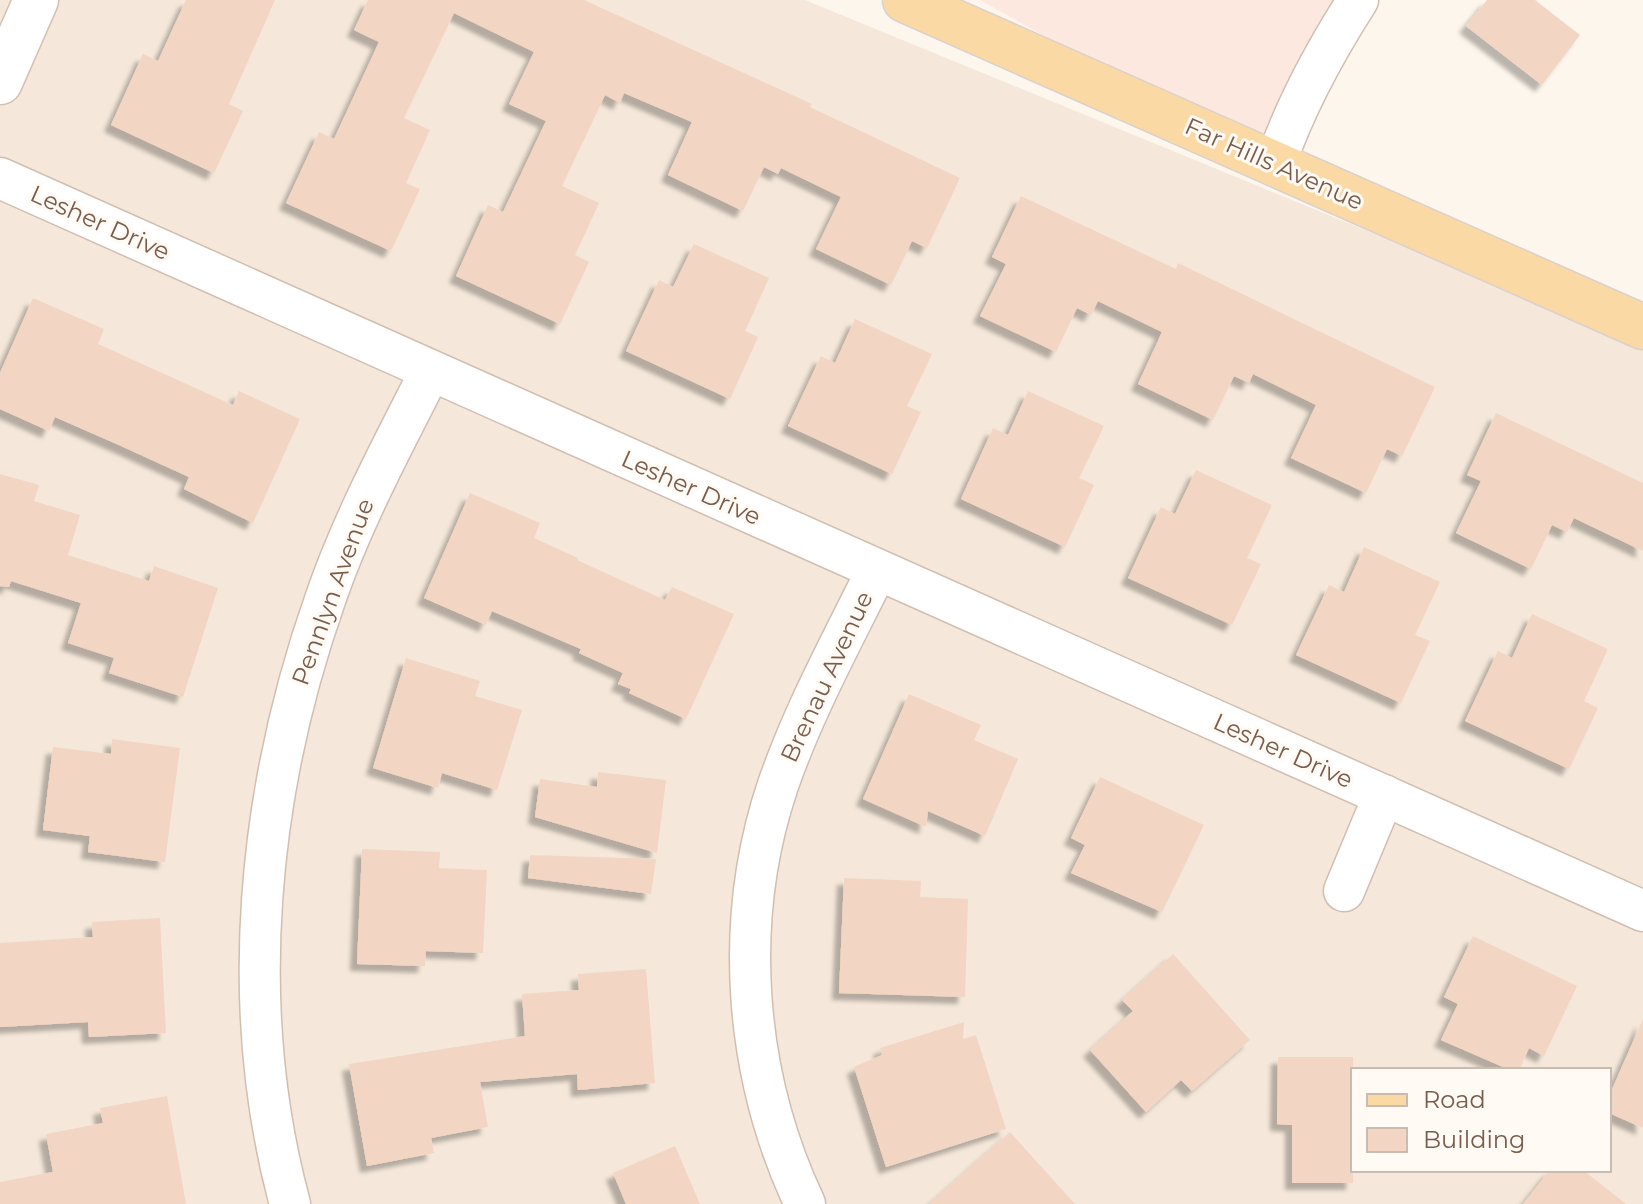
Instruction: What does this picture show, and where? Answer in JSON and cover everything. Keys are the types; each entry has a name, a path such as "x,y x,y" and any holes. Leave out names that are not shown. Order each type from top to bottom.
{"main road":[{"name":"Far Hills Avenue","path":"905,0 1643,327"}],"street":[{"path":"0,82 36,0"},
{"path":"1275,165 1289,125 1325,51 1358,0"},
{"name":"Lesher Drive","path":"0,178 1643,911"},
{"name":"Pennlyn Avenue","path":"290,1204 267,1085 261,996 262,898 274,788 293,700 326,595 371,487 430,372"},
{"name":"Brenau Avenue","path":"805,1204 787,1167 763,1088 751,1011 751,939 758,867 777,787 806,711 877,570"},
{"name":"Lesher Drive","path":"1344,891 1384,795"}],"shaded area":[{"path":"0,0 805,0 1643,344 1643,1204 0,1204"},
{"path":"980,0 1361,0 1275,165"}],"building":[{"path":"186,0 275,0 229,104 243,111 214,173 111,125 143,54 158,61"},
{"path":"368,0 584,0 812,104 810,107 960,178 927,248 912,241 891,285 816,249 841,197 781,168 778,174 764,167 743,211 668,175 692,122 624,93 620,103 605,95 562,186 599,203 575,255 589,262 560,324 456,276 488,205 503,212 546,121 509,104 534,52 454,13 404,118 430,130 406,183 420,189 391,251 286,203 319,132 334,139 379,42 354,30"},
{"path":"1487,0 1535,0 1580,35 1542,85 1466,26"},
{"path":"1021,196 1176,269 1178,263 1435,387 1402,456 1387,449 1366,493 1291,458 1316,405 1253,374 1249,383 1234,376 1213,420 1138,384 1162,332 1098,301 1091,315 1077,308 1056,352 980,316 1006,264 992,257"},
{"path":"694,244 769,278 745,331 758,337 730,399 626,351 659,280 673,287"},
{"path":"33,298 104,329 98,344 233,405 239,391 300,419 253,523 184,489 189,477 119,445 55,417 49,431 0,409 0,373"},
{"path":"855,319 932,354 907,406 921,412 892,474 788,426 821,356 835,363"},
{"path":"1028,391 1104,426 1079,478 1094,485 1065,547 961,499 993,428 1008,435"},
{"path":"1496,413 1643,483 1643,551 1574,518 1567,532 1552,525 1531,569 1456,533 1481,481 1467,475"},
{"path":"1196,470 1272,505 1247,558 1261,564 1232,625 1128,578 1161,507 1175,514"},
{"path":"0,474 39,485 34,501 80,515 68,555 149,581 154,566 218,588 183,697 109,673 114,658 68,643 81,603 11,581 9,587 0,586"},
{"path":"470,493 540,523 534,538 577,560 665,600 672,587 734,614 686,719 629,693 631,689 618,684 623,673 579,653 581,649 492,611 486,625 424,598"},
{"path":"1364,547 1440,582 1415,635 1430,641 1401,703 1296,655 1329,585 1344,592"},
{"path":"1532,614 1608,649 1584,701 1598,708 1569,769 1465,721 1498,651 1512,658"},
{"path":"406,658 480,681 475,696 522,710 497,790 442,773 438,788 373,768"},
{"path":"909,694 981,725 974,740 1018,759 985,836 928,811 926,827 863,799"},
{"path":"112,739 180,748 165,862 88,852 90,836 43,830 53,747 111,754"},
{"path":"598,772 666,780 657,853 535,817 540,779 597,787"},
{"path":"1100,777 1204,825 1162,912 1071,873 1085,845 1071,838"},
{"path":"362,849 440,852 439,868 487,870 483,953 426,951 425,966 357,964"},
{"path":"530,855 656,859 651,894 528,878"},
{"path":"844,878 921,881 920,897 968,899 965,997 839,993"},
{"path":"160,918 166,1033 89,1037 88,1022 0,1027 0,943 93,937 92,922"},
{"path":"1473,936 1577,986 1544,1056 1529,1048 1520,1068 1505,1068 1441,1040 1458,1004 1444,997"},
{"path":"1173,954 1250,1040 1192,1091 1181,1080 1146,1112 1090,1050 1133,1011 1122,1000"},
{"path":"646,969 655,1083 578,1090 577,1074 480,1082 488,1127 431,1138 434,1153 367,1166 349,1064 525,1036 522,994 579,990 578,974"},
{"path":"1643,1019 1643,1128 1611,1114 1611,1091"},
{"path":"964,1022 963,1039 976,1035 1006,1129 886,1167 854,1067 882,1055 880,1048"},
{"path":"1278,1057 1353,1057 1353,1183 1292,1183 1292,1125 1277,1124"},
{"path":"167,1096 186,1204 0,1204 0,1182 53,1172 46,1134 103,1123 100,1108"},
{"path":"1010,1132 1075,1204 929,1204"},
{"path":"675,1146 700,1204 626,1204 613,1173"},
{"path":"1548,1172 1586,1172 1626,1204 1523,1204"}]}
